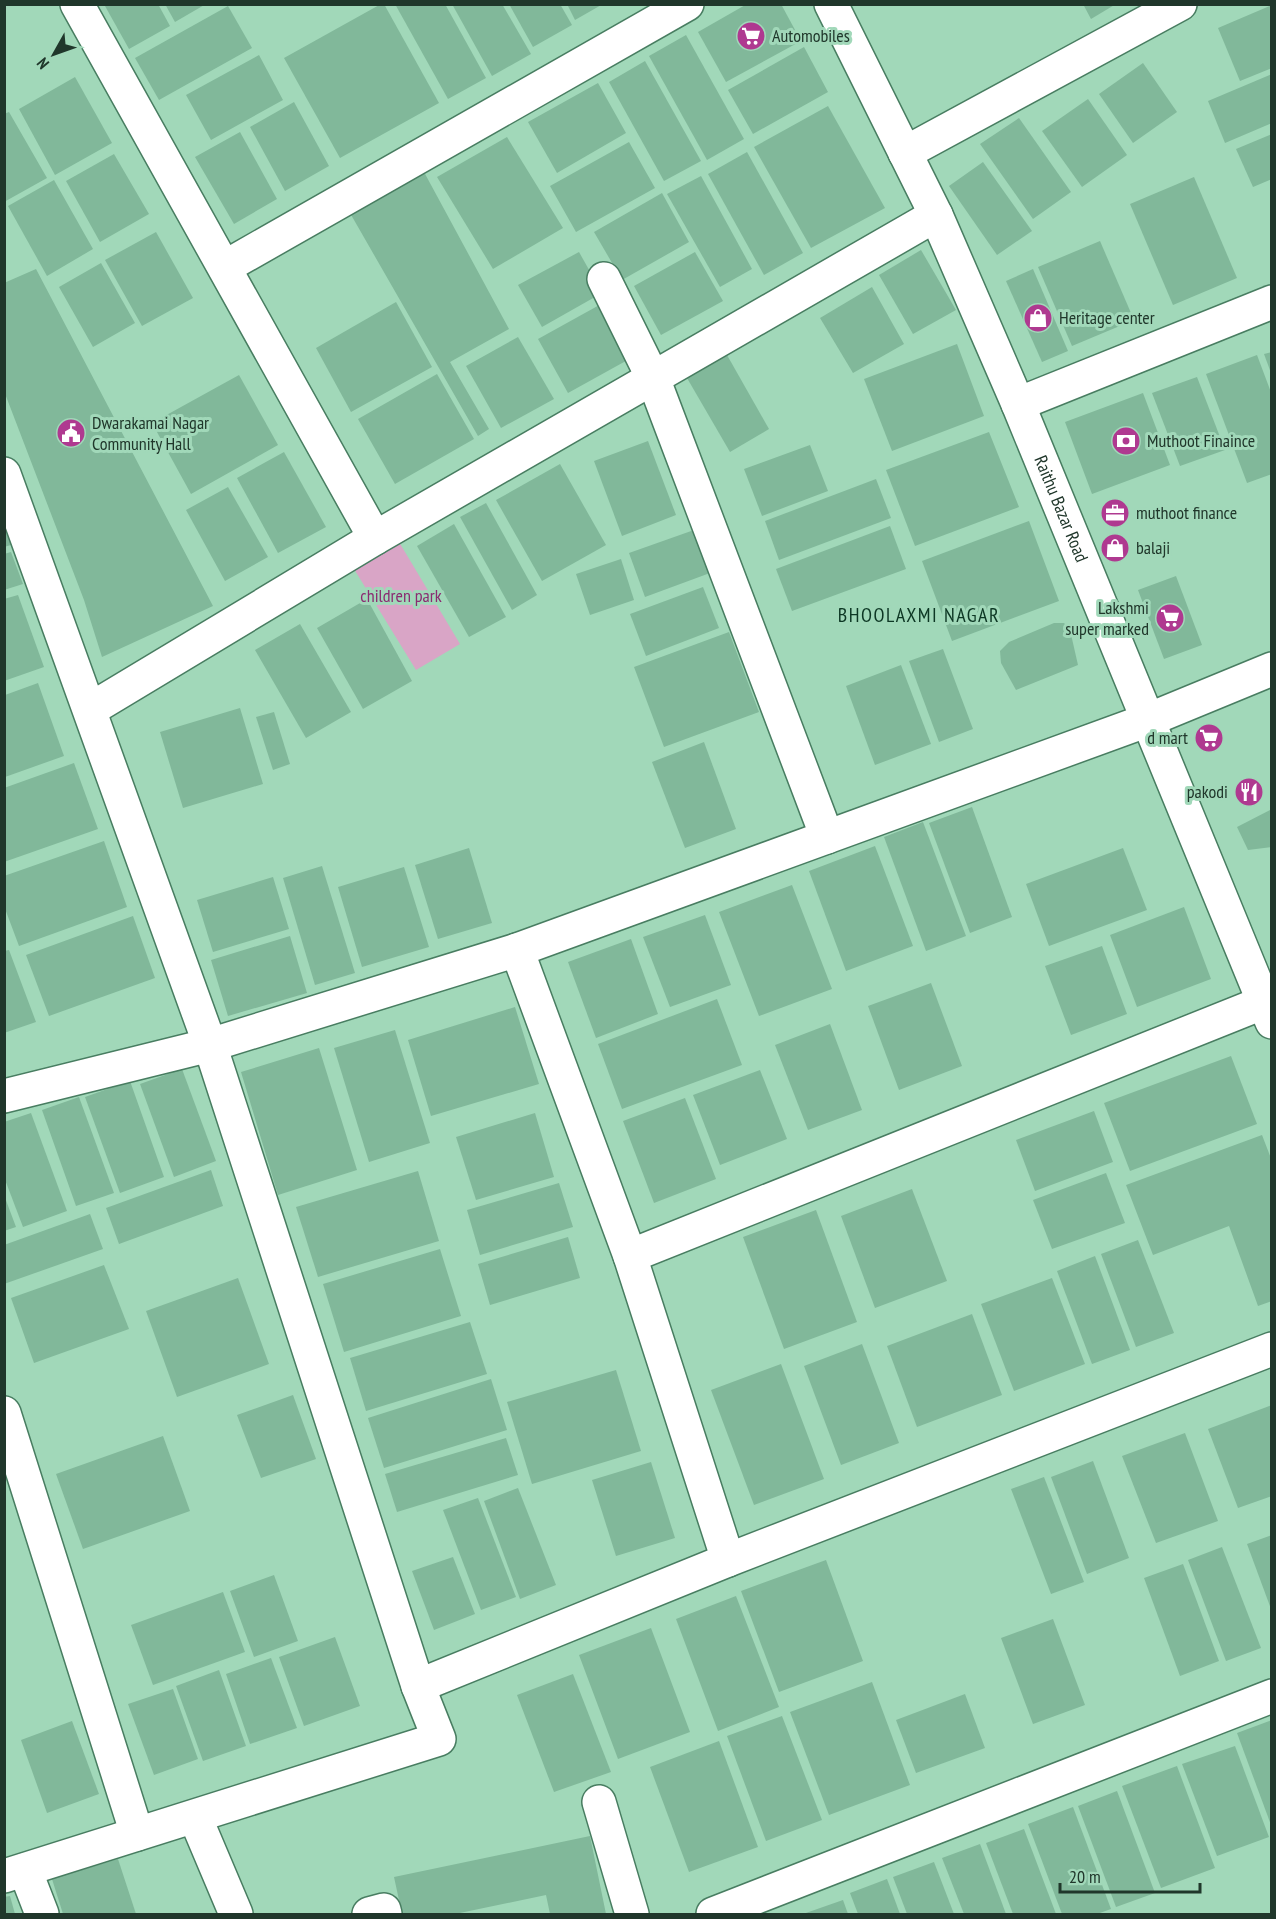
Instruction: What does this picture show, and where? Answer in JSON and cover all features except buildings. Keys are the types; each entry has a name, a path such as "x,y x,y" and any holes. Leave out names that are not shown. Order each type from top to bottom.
{"street":[{"path":"225,267 687,4"},
{"name":"Raithu Bazar Road","path":"831,4 936,215 1018,404 1269,1008"},
{"path":"905,153 1180,4"},
{"path":"82,6 375,538"},
{"path":"91,709 375,538 936,215"},
{"path":"604,279 653,378 827,837"},
{"path":"1018,404 1272,302"},
{"path":"4,474 91,709 210,1044 418,1686 439,1739 15,1873 42,1914"},
{"path":"4,1096 210,1044 517,950 1148,720 1272,669"},
{"path":"517,950 630,1256 728,1560"},
{"path":"630,1256 1269,1008"},
{"path":"418,1686 728,1560 1272,1349"},
{"path":"4,1413 137,1834"},
{"path":"713,1914 1272,1696"},
{"path":"599,1802 632,1914"},
{"path":"195,1817 236,1914"},
{"path":"369,1914 384,1910 385,1914"}],"green space":[{"name":"children park","path":"399,542 460,644 416,670 354,569"}],"place":[{"name":"Automobiles","path":"751,36"},
{"name":"Heritage center","path":"1038,318"},
{"name":"Dwarakamai Nagar Community Hall","path":"71,433"},
{"name":"Muthoot Finaince","path":"1126,441"},
{"name":"muthoot finance","path":"1115,513"},
{"name":"balaji","path":"1115,548"},
{"name":"Lakshmi super marked","path":"1170,618"},
{"name":"d mart","path":"1209,738"},
{"name":"pakodi","path":"1249,792"}],"district":[{"name":"BHOOLAXMI NAGAR","path":"919,615"}]}
